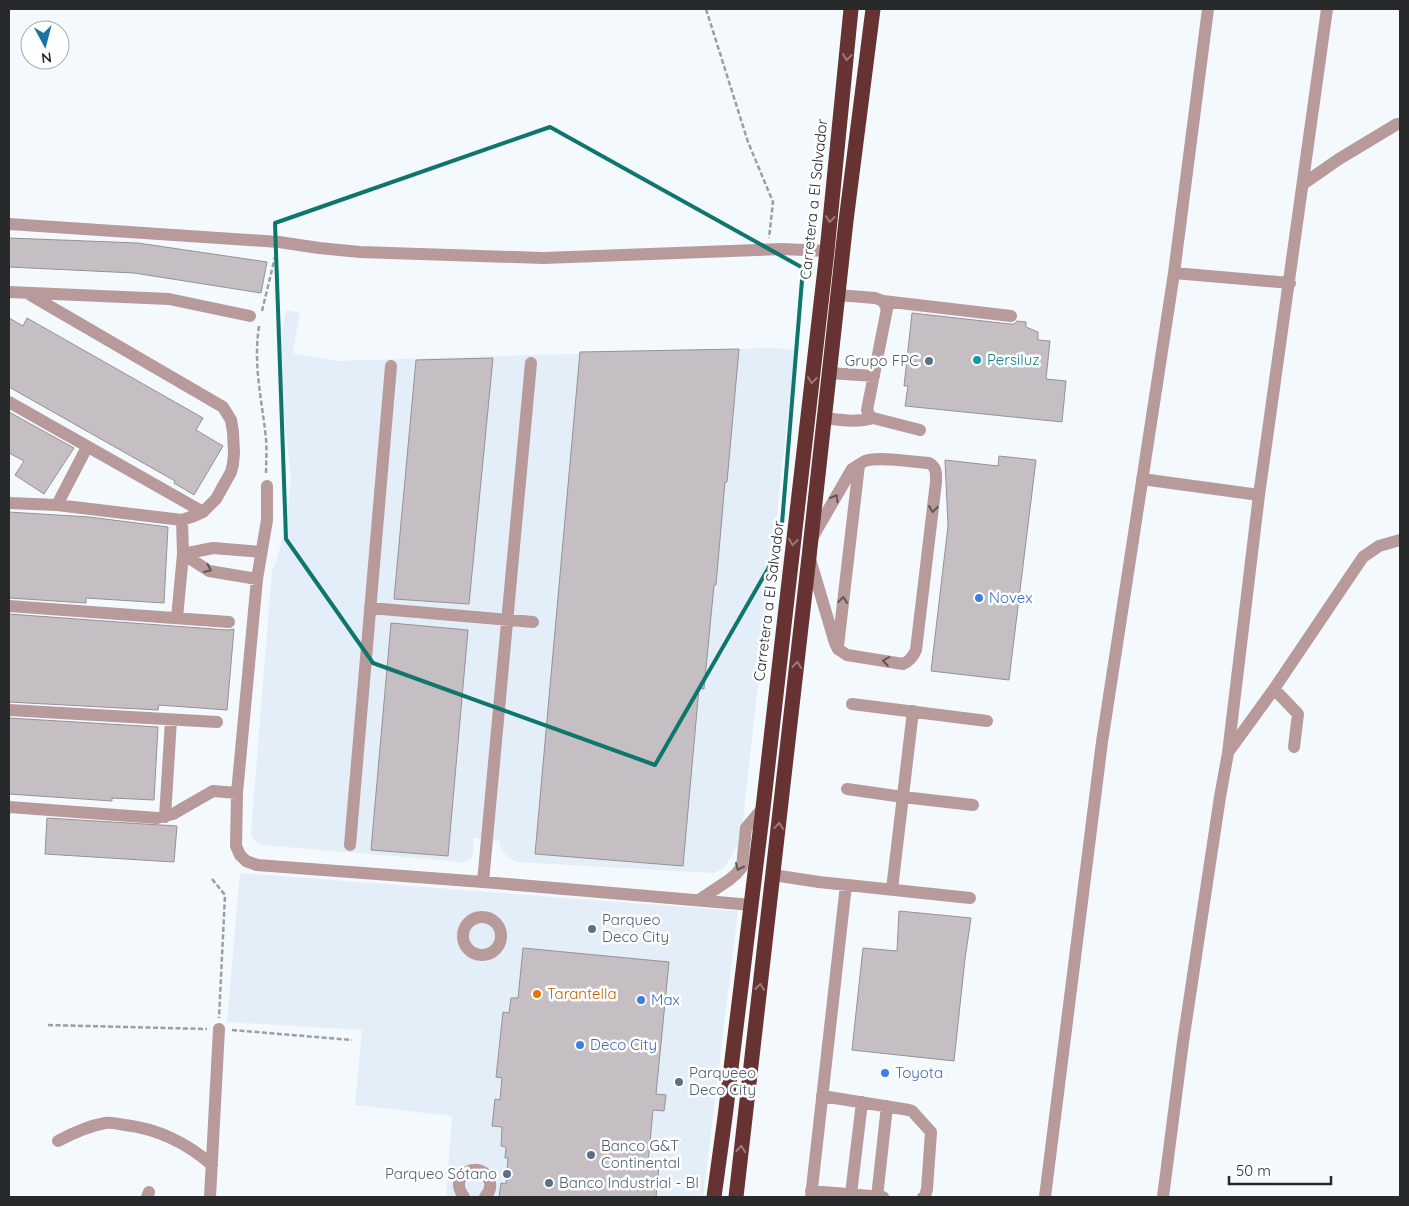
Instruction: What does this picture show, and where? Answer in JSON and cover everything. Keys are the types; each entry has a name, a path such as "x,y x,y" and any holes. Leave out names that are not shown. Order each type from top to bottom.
{"highway":[{"name":"Carretera a El Salvador","path":"714,1197 752,905 827,251 851,9"},
{"path":"736,1197 846,221 872,12"}],"street":[{"path":"1045,1197 1102,742 1174,273 1208,9"},
{"path":"1163,1197 1183,1042 1228,752 1260,495 1327,9"},
{"path":"1303,184 1339,159 1400,124"},
{"path":"9,224 278,242 360,252 543,258 782,249 827,251"},
{"path":"1174,273 1290,284"},
{"path":"9,292 169,299 257,317"},
{"path":"9,503 57,505 182,520 203,512 216,499 231,472 234,453 231,420 223,407 27,293"},
{"path":"838,295 1011,316"},
{"path":"883,301 887,309 867,410 869,415 874,418 920,430"},
{"path":"483,882 531,363"},
{"path":"350,845 391,366"},
{"path":"829,373 874,376"},
{"path":"9,402 203,512"},
{"path":"824,418 857,421 874,418"},
{"path":"57,505 87,447"},
{"path":"809,557 835,644 838,648 847,655 903,664 914,656 935,489 936,470 934,465 929,463 880,460 865,461 852,469 811,540"},
{"path":"838,648 859,465"},
{"path":"1142,479 1260,495"},
{"path":"267,486 267,520 257,579 237,793 236,846 240,855 246,861 257,865 752,905"},
{"path":"177,618 183,554 182,520"},
{"path":"1228,752 1274,690 1363,557 1379,546 1400,540"},
{"path":"183,554 213,548 262,552"},
{"path":"183,554 209,571 257,579"},
{"path":"9,606 229,622"},
{"path":"370,608 533,622"},
{"path":"1274,690 1298,714 1294,747"},
{"path":"852,704 987,721"},
{"path":"9,710 216,722"},
{"path":"892,889 914,711"},
{"path":"165,817 171,720"},
{"path":"846,788 973,805"},
{"path":"9,807 157,818 173,814 213,791 237,793"},
{"path":"699,900 729,880 742,867 746,828 763,808"},
{"path":"773,875 819,882 970,898"},
{"path":"846,884 811,1194 851,1194 883,1197"},
{"path":"210,1197 219,1029"},
{"path":"822,1096 912,1111 931,1132 927,1189 925,1196 922,1197"},
{"path":"851,1194 862,1102"},
{"path":"877,1197 887,1106"},
{"path":"58,1141 80,1130 107,1122 134,1126 157,1131 178,1141 212,1165"},
{"path":"464,1197 459,1189 460,1179 466,1172 477,1169 487,1175 490,1180 490,1190 485,1197"}],"path":[{"path":"706,9 748,142 772,202 768,250"},
{"path":"267,486 266,441 256,371 257,317 278,242"},
{"path":"212,879 225,895 219,1029"},
{"path":"48,1025 219,1029 352,1040"}],"highlighted area":[{"path":"550,127 803,268 780,548 655,765 373,663 286,539 275,223"}],"shaded area":[{"path":"286,310 300,313 293,353 336,361 772,348 795,350 740,847 735,849 725,867 714,873 516,862 501,850 499,841 474,838 473,855 466,862 262,845 253,839 251,832 272,571 278,556 288,510 291,476 279,377 279,350"},
{"name":"Deco City","path":"240,873 738,911 703,1197 446,1197 452,1116 355,1105 362,1030 227,1022"}],"building":[{"path":"9,238 138,243 267,262 261,293 134,273 9,267"},
{"name":"Persiluz","path":"912,313 1010,324 1014,324 1017,321 1026,322 1026,327 1038,332 1038,340 1050,341 1046,379 1066,381 1062,422 905,406 908,386 904,386"},
{"path":"9,318 23,326 27,318 203,418 196,430 223,446 194,495 174,483 175,481 9,387"},
{"path":"739,349 727,482 725,482 704,689 699,688 683,866 535,854 580,352"},
{"path":"493,358 469,604 394,599 416,360"},
{"path":"9,412 74,448 44,494 15,475 24,461 9,453"},
{"name":"Novex","path":"999,456 1036,460 1009,680 931,671 948,526 945,460 998,466"},
{"path":"9,512 89,517 168,527 164,603 86,598 86,603 9,598"},
{"path":"9,614 234,629 227,710 159,705 158,710 9,702"},
{"path":"391,623 468,630 448,856 371,850"},
{"path":"9,718 158,727 154,800 112,798 112,801 9,794"},
{"path":"47,818 177,826 174,862 45,854"},
{"path":"899,911 971,918 954,1061 852,1050 863,948 897,951"},
{"name":"Deco City","path":"523,948 669,962 656,1094 666,1095 664,1111 653,1110 648,1163 659,1164 656,1197 499,1197 501,1183 506,1184 508,1158 505,1158 506,1147 501,1146 502,1127 492,1126 495,1099 500,1100 502,1078 496,1077 503,1012 509,1013 511,998 518,998"}],"place":[{"name":"Persiluz","path":"977,360"},
{"name":"Grupo FPC","path":"929,361"},
{"name":"Novex","path":"979,598"},
{"name":"Parqueo Deco City","path":"592,929"},
{"name":"Tarantella","path":"537,994"},
{"name":"Max","path":"641,1000"},
{"name":"Deco City","path":"580,1045"},
{"name":"Toyota","path":"885,1073"},
{"name":"Parqueeo Deco City","path":"679,1082"},
{"name":"Banco G&T Continental","path":"591,1155"},
{"name":"Parqueo Sótano","path":"507,1174"},
{"name":"Banco Industrial - BI","path":"549,1183"}]}
